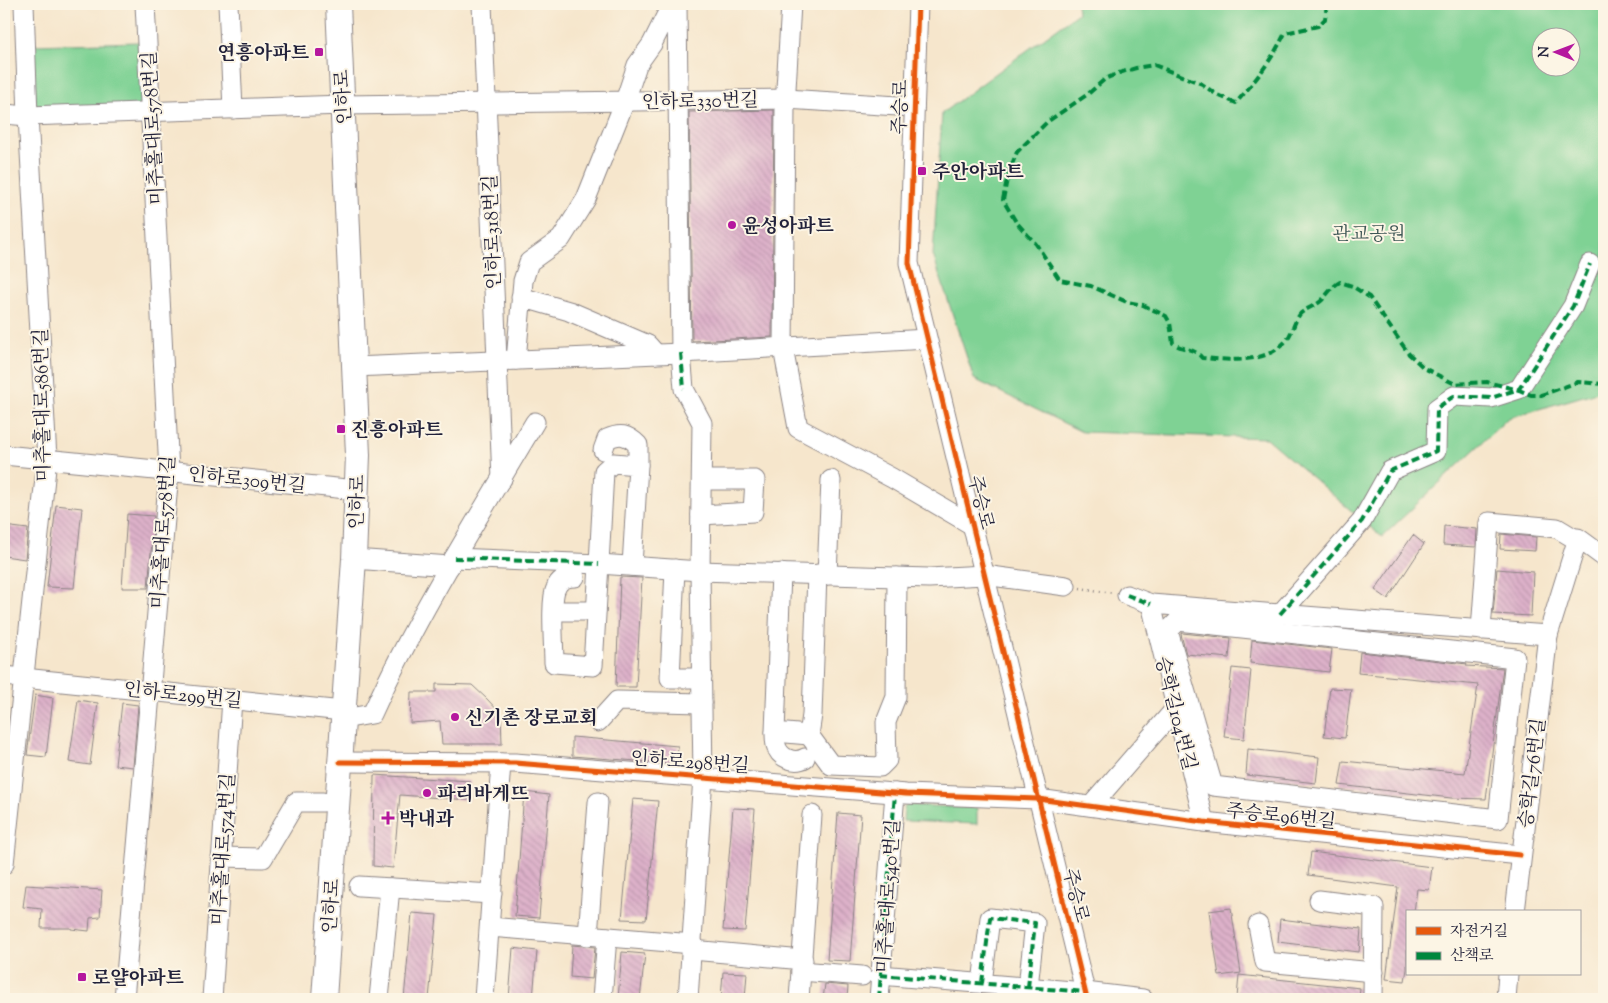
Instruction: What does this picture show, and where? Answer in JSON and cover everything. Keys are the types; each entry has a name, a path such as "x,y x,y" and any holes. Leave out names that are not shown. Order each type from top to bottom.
{"main road":[{"name":"인하로","path":"324,999 354,559 358,455 338,4"}],"street":[{"name":"미추홀대로586번길","path":"4,864 47,460 28,116 24,4"},
{"name":"미추홀대로578번길","path":"124,999 169,472 145,4"},
{"path":"228,4 233,109"},
{"path":"482,4 486,103"},
{"path":"676,4 681,353 684,389 702,423 700,571 703,777 688,999"},
{"path":"516,360 521,296 529,262 561,239 586,200 637,65 652,44 670,8 676,4"},
{"path":"791,4 786,99 783,348 798,428 892,478 972,525"},
{"name":"주승로","path":"918,4 909,263 1086,996"},
{"name":"인하로330번길","path":"4,114 28,116 342,105 786,99 914,107"},
{"name":"인하로318번길","path":"486,103 502,479"},
{"path":"1280,614 1362,520 1390,471 1436,451 1437,408 1454,396 1491,398 1519,389 1573,306 1590,264"},
{"path":"521,296 569,311 648,345 656,354"},
{"path":"354,367 681,353 928,339"},
{"path":"452,562 535,422"},
{"path":"603,450 607,439 618,434 629,436 638,445 632,566"},
{"name":"인하로309번길","path":"4,455 357,490"},
{"path":"575,577 563,579 556,587 554,663 592,666 600,564 604,471 612,463 638,465"},
{"path":"701,515 753,512 754,480 702,480"},
{"path":"831,480 809,735 831,765 880,766 886,760 886,722 896,697 897,577"},
{"path":"1482,630 1489,522 1558,528 1577,540 1578,538 1604,557"},
{"name":"승학길76번길","path":"1515,910 1520,855 1548,635 1577,540"},
{"path":"354,559 600,564 700,571 929,578 984,575 1066,586"},
{"name":"인하로299번길","path":"4,676 232,699 343,715 372,714 452,562"},
{"path":"675,569 670,678 702,678"},
{"path":"781,573 776,746 782,756 791,761 799,761 805,758"},
{"path":"1127,595 1151,604 1548,635"},
{"name":"승학길104번길","path":"1151,604 1182,704 1204,822"},
{"path":"554,611 596,612"},
{"path":"1178,621 1515,658 1498,819 1213,786 1182,704 1168,631 1178,621"},
{"name":"미추홀대로574번길","path":"212,999 232,699"},
{"path":"598,722 617,701 702,703"},
{"path":"1091,806 1182,704"},
{"path":"775,732 809,735"},
{"path":"1506,740 1535,742"},
{"name":"인하로298번길","path":"340,762 501,763 894,793 1038,799"},
{"path":"484,999 501,763"},
{"name":"미추홀대로540번길","path":"879,999 871,976 894,793"},
{"name":"주승로96번길","path":"1038,799 1204,822 1520,855"},
{"path":"221,857 263,858 296,802 323,802"},
{"path":"598,802 597,936 602,999"},
{"path":"799,999 812,815"},
{"path":"359,886 492,894"},
{"path":"379,999 390,888"},
{"path":"1319,900 1374,907 1373,999"},
{"path":"982,983 990,918 1035,923 1028,987"},
{"path":"1258,925 1265,962 1374,972"},
{"path":"490,927 597,936 692,947 871,976 982,983 1028,987 1086,996 1143,999"},
{"path":"1506,999 1508,976"}],"path":[{"path":"1066,586 1127,595"}],"green space":[{"name":"관교공원","path":"1077,4 1604,4 1604,390 1508,418 1382,537 1266,438 1082,432 974,379 933,255 942,113 1078,13"},
{"path":"139,42 143,106 35,108 34,45"},
{"path":"907,805 977,808 977,824 903,821 904,808"}],"building":[{"name":"윤성아파트","path":"774,110 772,337 692,341 689,112"},
{"path":"56,505 82,508 74,588 47,587"},
{"path":"127,514 154,516 148,588 122,588"},
{"path":"4,526 28,529 25,559 4,556"},
{"path":"1444,526 1477,529 1476,547 1443,545"},
{"path":"1501,534 1536,537 1535,551 1500,549"},
{"path":"1413,535 1424,544 1388,599 1375,590"},
{"path":"1497,569 1533,572 1531,616 1493,614"},
{"path":"620,577 642,578 636,687 616,687"},
{"path":"1182,633 1231,638 1229,658 1186,654"},
{"path":"1252,640 1332,649 1329,672 1250,663"},
{"path":"1360,652 1467,664 1466,666 1503,668 1486,799 1451,798 1339,785 1343,761 1465,773 1478,685 1358,673"},
{"path":"1232,668 1251,670 1244,739 1224,737"},
{"name":"신기촌 장로교회","path":"436,684 472,685 501,714 502,744 442,744 440,721 410,723 411,692 436,692"},
{"path":"1330,688 1351,689 1345,738 1324,736"},
{"path":"35,695 53,698 46,757 27,755"},
{"path":"78,700 98,703 90,765 69,762"},
{"path":"122,703 138,705 133,767 115,765"},
{"path":"572,737 678,746 677,764 572,756"},
{"path":"1248,749 1319,757 1316,783 1246,775"},
{"path":"374,775 470,781 469,800 400,795 393,868 373,866"},
{"path":"524,792 549,795 539,918 515,916"},
{"path":"633,799 658,801 646,920 622,919"},
{"path":"733,808 755,809 745,931 723,930"},
{"path":"838,813 861,815 850,961 827,960"},
{"path":"1311,852 1432,867 1429,890 1417,889 1414,910 1406,910 1405,981 1386,979 1398,887 1308,875"},
{"path":"26,885 102,890 100,917 90,918 89,931 71,928 41,928 42,909 23,907"},
{"path":"1231,908 1241,973 1219,976 1209,911"},
{"path":"412,913 437,915 429,999 404,999"},
{"path":"1280,919 1361,929 1359,952 1278,942"},
{"path":"572,945 595,947 592,979 570,977"},
{"path":"513,948 537,951 533,999 509,999"},
{"path":"622,952 645,954 640,999 618,999"},
{"path":"723,972 747,973 745,999 721,999"},
{"path":"1239,975 1360,988 1359,999 1237,998"},
{"path":"825,984 848,986 847,999 823,999"}],"marked path":[{"path":"1327,4 1325,19 1318,26 1285,33 1263,70 1236,103 1217,95 1202,84 1154,65 1136,68 1105,79 1088,94 1047,122 1017,152 1008,174 1003,200 1016,222 1036,244 1060,280 1091,286 1127,302 1143,305 1166,316 1170,323 1173,343 1196,352 1202,358 1235,360 1256,358 1276,350 1287,339 1301,313 1321,301 1340,282 1352,286 1369,297 1409,354 1424,368 1455,384 1487,382 1531,395 1541,395 1578,382 1604,384"},
{"path":"1280,614 1362,521 1390,471 1436,451 1437,408 1454,396 1491,398 1519,389 1573,306 1590,264"},
{"path":"681,353 684,389"},
{"path":"454,558 599,564"},
{"path":"1127,595 1151,604"},
{"path":"879,999 895,793"},
{"path":"982,983 990,918 1035,923 1028,987"},
{"path":"880,975 1085,992"}],"cycle path":[{"path":"918,4 909,263 1087,999"},
{"path":"340,762 515,763 906,794 1038,799 1204,822 1520,855"}],"place":[{"name":"연흥아파트","path":"319,52"},
{"name":"주안아파트","path":"922,171"},
{"name":"윤성아파트","path":"732,225"},
{"name":"진흥아파트","path":"341,429"},
{"name":"신기촌 장로교회","path":"455,717"},
{"name":"파리바게뜨","path":"427,793"},
{"name":"박내과","path":"388,818"},
{"name":"로얄아파트","path":"82,977"}]}
